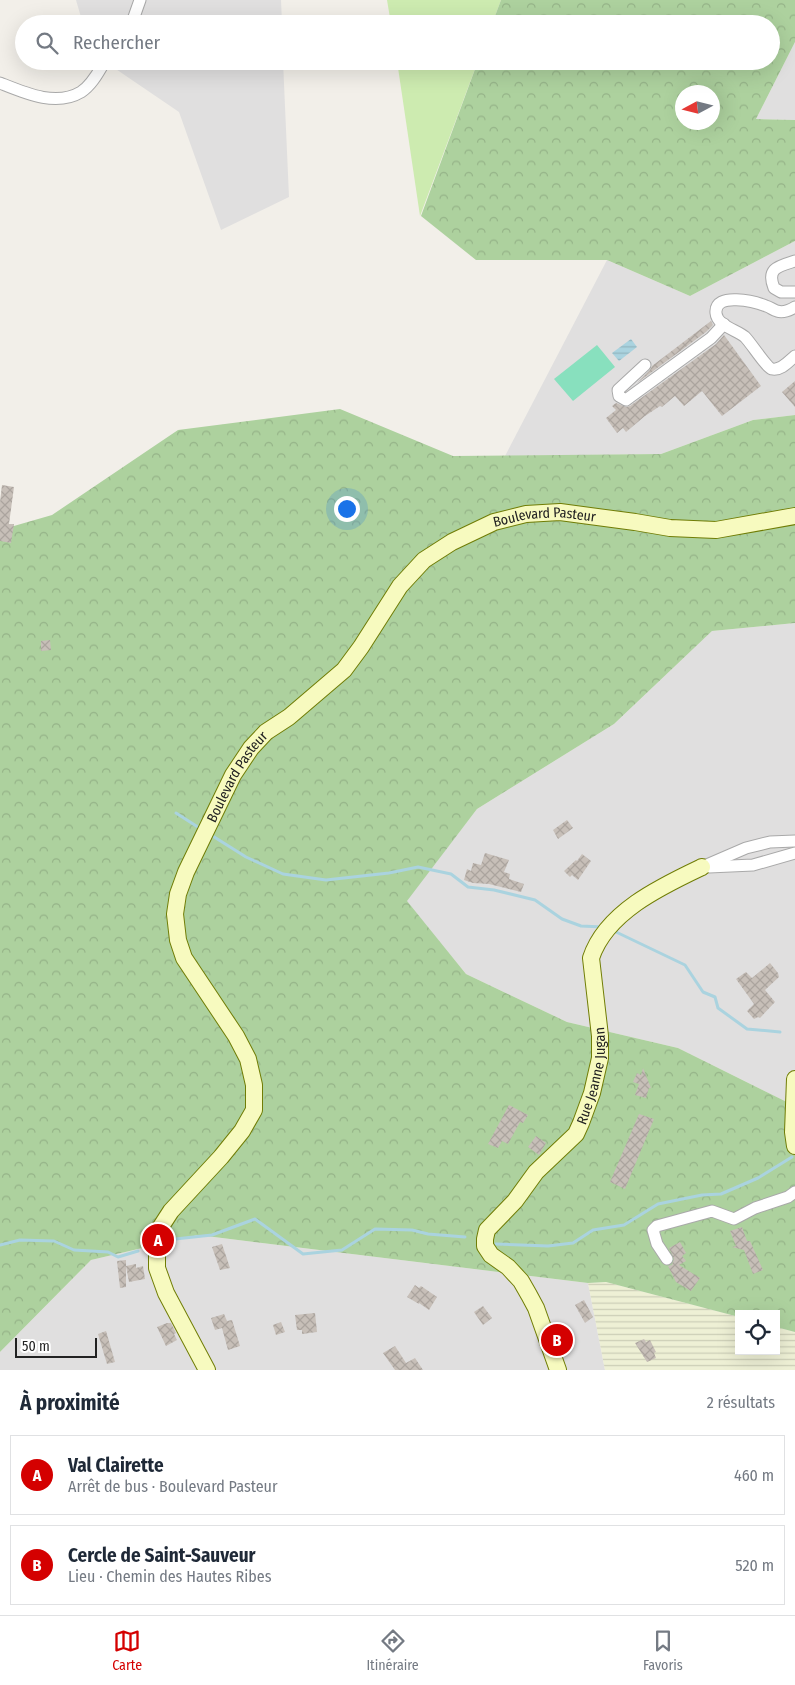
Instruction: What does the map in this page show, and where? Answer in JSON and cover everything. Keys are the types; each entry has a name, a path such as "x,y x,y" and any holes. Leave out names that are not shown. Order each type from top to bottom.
{"main road":[{"name":"Boulevard Pasteur","path":"207,1370 166,1293 157,1268 157,1247 160,1228 171,1211 221,1157 242,1131 254,1110 254,1085 248,1059 236,1036 184,958 178,940 175,914 178,894 193,858 226,790 251,748 266,732 289,717 344,670 400,586 424,560 452,542 494,522 526,514 560,512 670,528 716,530 795,516"},
{"name":"Rue Jeanne Jugan","path":"558,1370 529,1295 521,1281 508,1267 491,1255 485,1246 485,1239 488,1230 501,1218 536,1172 576,1134 581,1123 592,1093 600,1058 600,1036 591,958 595,946 617,919 651,892 702,867"},
{"path":"795,1079 793,1132 795,1146"}],"street":[{"path":"135,15 140,0"},
{"path":"0,82 24,93 47,98 66,97 82,92 99,70"},
{"path":"795,261 775,269 771,281 774,288 781,292 795,292"},
{"path":"795,307 789,310 777,311 767,306 728,300 720,303 716,309 716,315 724,324 744,336 762,357 766,366 773,369 779,368 795,356"},
{"path":"646,364 618,390 619,396 626,400 711,338 724,324"},
{"path":"702,867 746,848 770,842 795,841"},
{"path":"702,867 753,865 795,853"},
{"path":"667,1259 657,1244 653,1230 657,1226 712,1211 734,1219 755,1208 788,1197 795,1192"}],"shaded area":[{"path":"76,0 281,0 282,15 80,15"},
{"path":"795,42 795,120 756,119"},
{"path":"117,70 283,70 289,197 221,230 179,112"},
{"path":"795,241 795,415 753,420 661,454 505,456 607,260 690,296"},
{"path":"795,623 795,1106 678,1048 567,1022 466,974 406,901 477,809 614,724 712,631"},
{"path":"198,1235 588,1283 605,1370 0,1370 0,1352 91,1260"}],"green space":[{"path":"387,0 501,0 495,15 390,15"},
{"path":"501,0 795,0 795,42 756,119 795,120 795,241 690,296 607,260 476,260 421,216 475,70 780,70 780,15 495,15"},
{"path":"398,70 475,70 420,216"},
{"path":"597,345 615,367 573,401 554,379"},
{"path":"340,409 453,456 661,454 753,420 795,415 795,623 712,631 614,724 477,809 407,901 466,974 567,1022 678,1048 795,1106 795,1332 780,1328 780,1310 735,1310 735,1316 606,1282 588,1283 198,1235 91,1260 0,1352 0,530 52,515 178,430"},
{"path":"606,1282 735,1316 735,1355 780,1355 780,1328 795,1332 795,1370 605,1370 588,1283"}],"water":[{"path":"631,339 637,347 619,361 612,353"}],"building":[{"path":"711,321 713,325 706,332 637,383 652,366"},
{"path":"724,335 761,386 722,416 702,391 684,406 675,396 662,407 660,406 645,416 626,432 623,428 617,433 606,418 616,410 612,406 616,403 626,407 630,406 716,344"},
{"path":"795,381 795,407 782,392"},
{"path":"2,485 14,487 9,524 14,524 11,543 0,541"},
{"path":"50,640 51,650 41,651 41,641"},
{"path":"567,820 573,828 558,839 553,830"},
{"path":"485,853 509,860 504,872 510,874 509,879 524,884 521,892 464,880 467,869 471,871 473,863 481,865"},
{"path":"582,854 591,861 578,880 572,875 570,877 564,871 577,861"},
{"path":"770,963 779,977 765,990 775,1002 760,1018 754,1019 747,1011 754,1004 736,979 746,972 752,978"},
{"path":"643,1068 651,1088 649,1088 646,1098 635,1095 639,1084 633,1082 637,1073 641,1075"},
{"path":"509,1105 528,1115 523,1123 520,1122 508,1144 502,1141 498,1148 488,1144"},
{"path":"639,1114 654,1119 625,1189 610,1182"},
{"path":"536,1136 546,1143 539,1155 528,1147"},
{"path":"742,1227 747,1241 750,1241 763,1270 753,1274 744,1250 732,1247 736,1246 730,1231"},
{"path":"680,1242 686,1253 682,1256 686,1261 679,1265 700,1278 691,1291 676,1282 668,1266 672,1265 674,1259 669,1248"},
{"path":"222,1244 230,1268 220,1270 212,1247"},
{"path":"126,1260 126,1287 120,1288 117,1261"},
{"path":"136,1264 136,1268 143,1266 145,1279 129,1282 126,1266"},
{"path":"415,1285 419,1288 421,1286 437,1297 429,1310 407,1297"},
{"path":"584,1300 593,1317 585,1323 575,1305"},
{"path":"483,1306 492,1318 483,1325 474,1312"},
{"path":"315,1313 317,1332 302,1334 302,1330 297,1330 295,1315"},
{"path":"224,1314 227,1321 232,1320 240,1346 228,1350 222,1328 215,1330 211,1318"},
{"path":"281,1322 285,1332 276,1335 273,1325"},
{"path":"171,1323 177,1340 166,1346 157,1327"},
{"path":"106,1331 115,1362 107,1364 98,1334"},
{"path":"644,1339 646,1342 650,1340 656,1352 654,1353 656,1358 647,1362 635,1343"},
{"path":"395,1346 406,1363 415,1358 423,1370 395,1370 383,1353"}],"waterway":[{"path":"176,813 201,829"},
{"path":"211,835 246,857 283,874 326,880 389,873 418,867 451,874 468,887 494,890 535,900 562,919 581,926 603,927"},
{"path":"614,931 685,965 703,992 715,997 718,1008 747,1029 780,1032"},
{"path":"496,1244 548,1246 573,1243 593,1230 624,1225 658,1204 702,1195 721,1194 758,1178 792,1157"},
{"path":"166,1240 212,1235 255,1219 303,1254 342,1250 375,1229 412,1230 428,1234 465,1237"},
{"path":"0,1245 20,1240 54,1241 74,1250 108,1252 118,1257 138,1251"}],"place":[{"name":"Val Clairette","path":"158,1240"},
{"name":"Cercle de Saint-Sauveur","path":"557,1340"}]}
